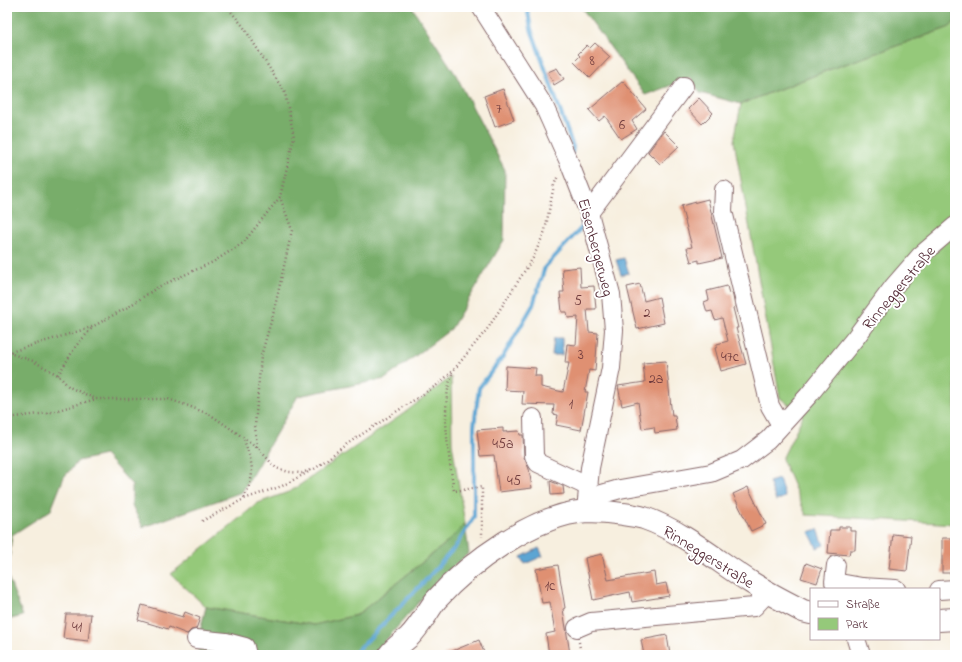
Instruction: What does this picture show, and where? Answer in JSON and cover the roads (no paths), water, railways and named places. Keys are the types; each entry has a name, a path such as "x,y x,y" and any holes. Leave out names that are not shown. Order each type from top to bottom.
{"main road":[{"name":"Rinneggerstraße","path":"389,655 397,645 407,646 436,600 464,572 485,555 532,528 559,517 588,499 613,513 642,517 665,527 690,540 768,592 802,611 810,613"},
{"path":"940,620 955,619"}],"street":[{"name":"Eisenbergerweg","path":"480,7 544,106 569,162 589,213 610,294 614,330 611,368 597,427 590,468 588,499"},
{"path":"589,213 684,86"},
{"path":"724,190 723,211 770,406 781,425"},
{"name":"Rinneggerstraße","path":"588,499 620,489 686,479 711,473 742,460 768,440 808,396 856,337 894,286 921,254 955,226"},
{"path":"533,418 534,456 538,463 588,499"},
{"path":"836,565 834,582 862,587 879,588"},
{"path":"940,590 955,589"},
{"path":"577,628 591,622 754,607 768,592"},
{"path":"196,639 226,642 245,647 247,655"},
{"path":"856,640 861,655"}],"water":[{"path":"624,258 629,273 621,275 616,260"},
{"path":"554,338 562,338 562,355 552,355"},
{"path":"779,479 785,497 776,501 769,482"},
{"path":"818,529 824,545 817,548 809,532"},
{"path":"539,548 543,556 525,564 521,557"}],"waterway":[{"path":"527,7 531,29 573,147 572,153"},
{"path":"301,655 355,653 424,582 456,546 474,517 474,426 479,388 504,355 533,305 545,267 583,226 582,222"}]}
